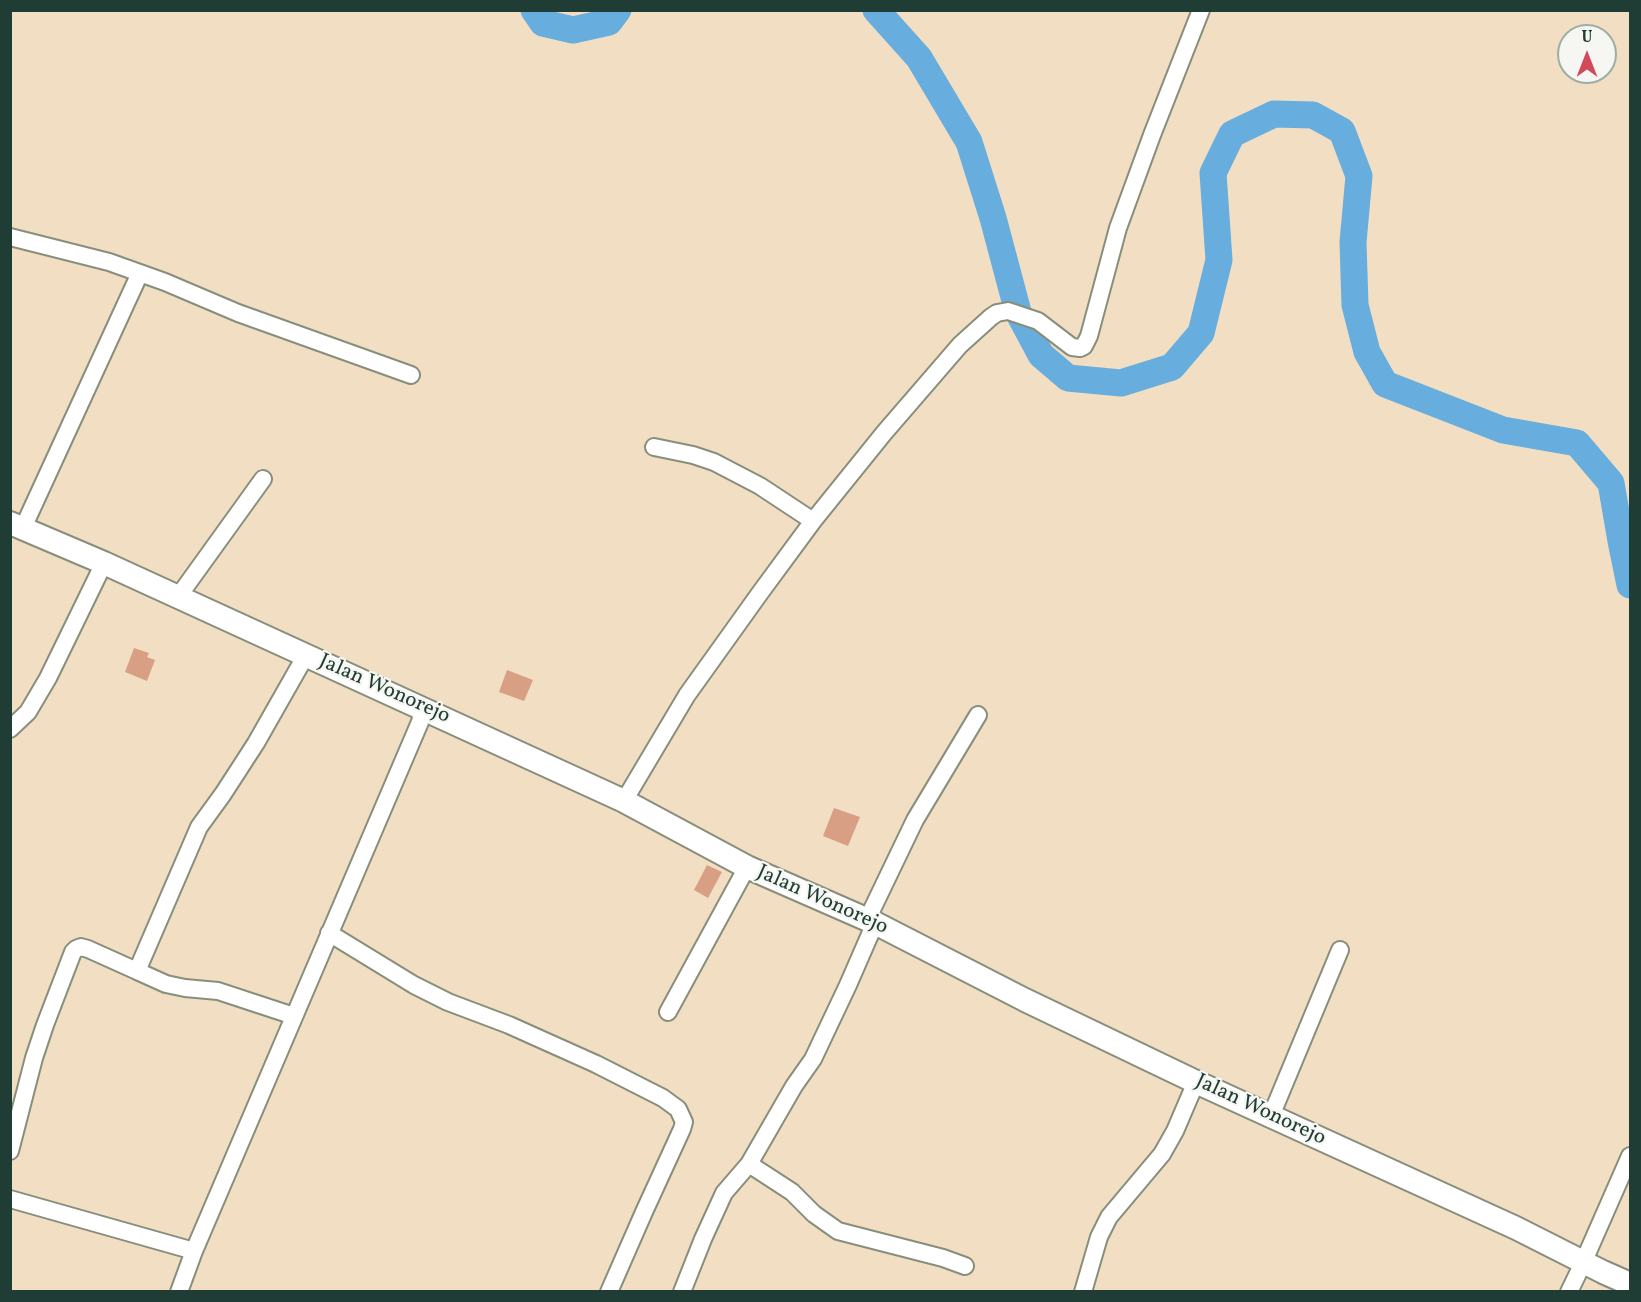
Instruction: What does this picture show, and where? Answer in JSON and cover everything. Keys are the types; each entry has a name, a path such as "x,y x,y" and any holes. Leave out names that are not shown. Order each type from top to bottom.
{"street":[{"path":"624,801 687,695 813,521 884,433 960,345 991,317 1002,312 1012,312 1038,321 1072,347 1080,348 1087,342 1118,228 1200,10"},
{"path":"10,237 110,262 238,313 411,375"},
{"path":"17,526 140,273"},
{"path":"654,447 714,462 760,486 813,521"},
{"path":"178,597 263,479"},
{"name":"Jalan Wonorejo","path":"17,526 423,707 624,801 747,867 871,921 1025,1000 1196,1082 1516,1228 1583,1263 1630,1284"},
{"path":"10,729 28,712 48,678 104,563"},
{"path":"136,971 199,827 250,753 306,654"},
{"path":"179,1292 194,1251 420,722 423,707"},
{"path":"682,1292 724,1193 750,1164 794,1086 813,1059 848,985 871,921 915,820 978,715"},
{"path":"668,1012 747,867"},
{"path":"329,933 414,985 448,1002 509,1025 596,1064 678,1108 684,1122 682,1129 609,1292"},
{"path":"10,1151 34,1058 76,949 81,947 88,949 166,984 218,991 294,1016"},
{"path":"1271,1116 1340,950"},
{"path":"1083,1292 1099,1237 1109,1217 1162,1154 1175,1131 1196,1082"},
{"path":"1569,1292 1630,1156"},
{"path":"750,1164 792,1192 814,1214 838,1231 943,1258 965,1266"},
{"path":"10,1199 194,1251"}],"building":[{"path":"134,648 149,653 147,657 155,660 147,681 125,672"},
{"path":"507,670 533,680 524,701 499,692"},
{"path":"834,808 860,817 848,846 823,836"},
{"path":"707,865 722,872 708,898 694,890"}],"waterway":[{"path":"534,10 543,23 573,30 609,22 618,10"},
{"path":"876,10 919,58 969,142 993,218 1018,312 1041,355 1068,378 1121,383 1172,367 1201,333 1219,260 1213,173 1232,134 1274,114 1313,115 1342,131 1359,176 1353,242 1355,305 1367,352 1385,384 1503,430 1577,443 1611,483 1630,585"}]}
